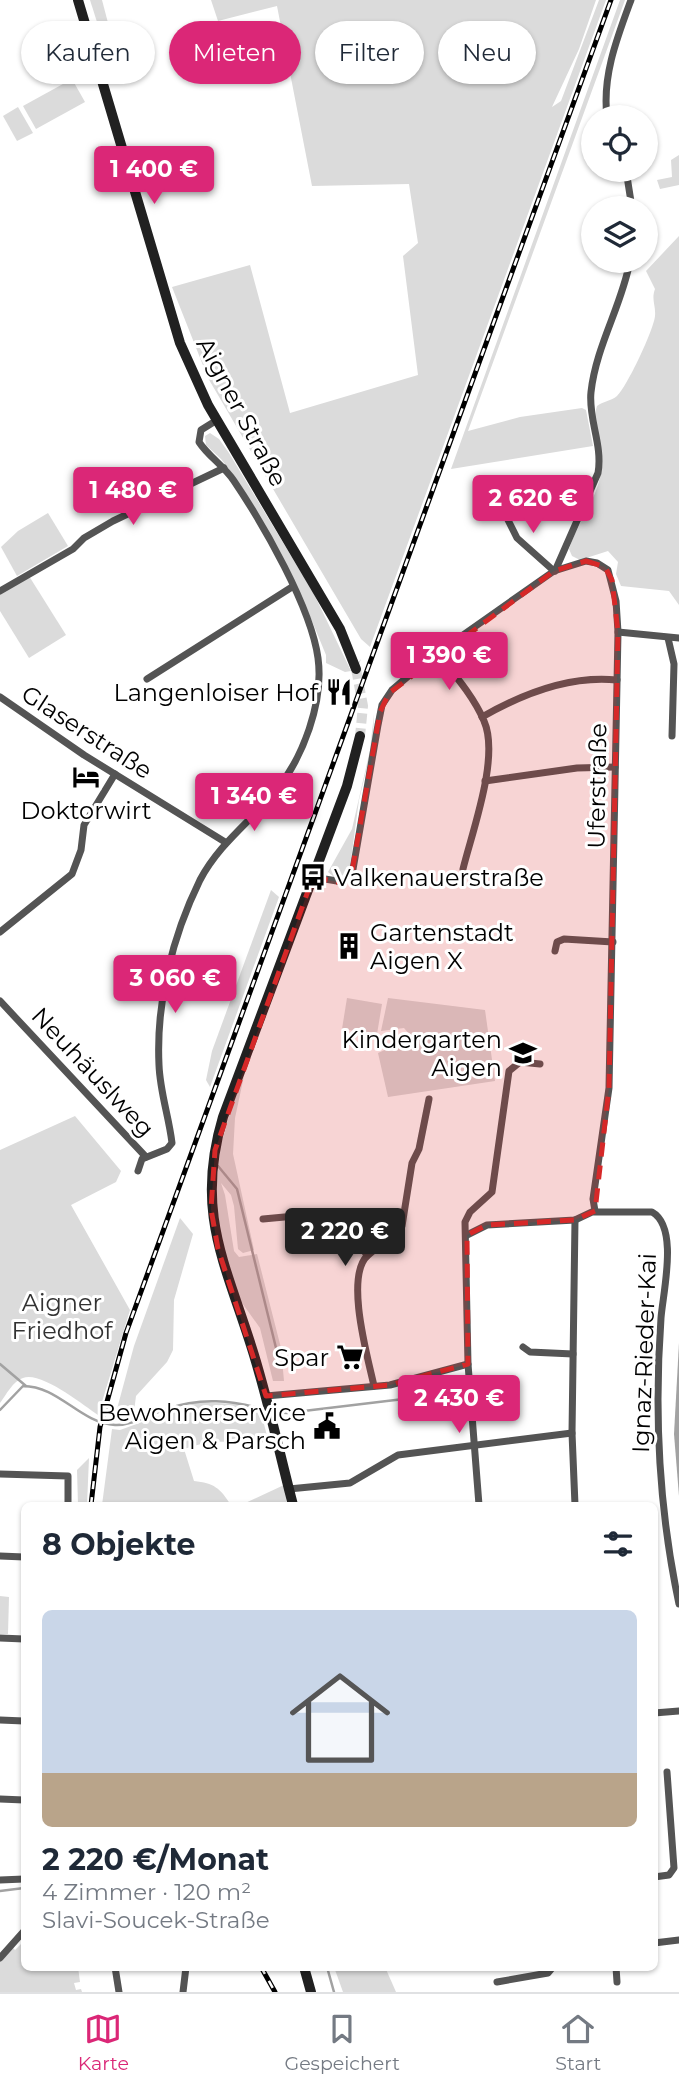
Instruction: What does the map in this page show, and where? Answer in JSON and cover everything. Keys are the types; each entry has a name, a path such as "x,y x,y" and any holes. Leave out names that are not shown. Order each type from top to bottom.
{"main road":[{"name":"Aigner Straße","path":"78,0 162,291 180,343 217,420 333,616 356,669"},
{"path":"292,1502 269,1406 222,1264 214,1230 211,1192 215,1150 223,1117 355,765 360,736"},
{"path":"305,1971 311,1992"}],"street":[{"path":"606,105 611,58 631,0"},
{"path":"554,571 598,473 600,454 591,390 626,273"},
{"path":"146,1157 167,1149 173,1143 162,1090 159,1054 161,1014 171,954 201,879 225,842 285,778 313,713 318,660 305,617 257,521 224,468 198,440 203,427 217,420"},
{"path":"0,591 35,572 113,521 224,468"},
{"path":"500,505 517,538 554,571"},
{"name":"Uferstraße","path":"566,544 570,557 597,563 610,574 618,632 609,1088 593,1199 595,1212"},
{"path":"313,877 337,882 352,875 382,705 392,690 554,571 579,561"},
{"path":"147,679 292,587"},
{"path":"618,632 679,638"},
{"path":"668,638 674,664 671,736"},
{"path":"438,654 482,717 488,739 485,781 463,869"},
{"path":"482,717 559,684 592,679 617,680"},
{"name":"Glaserstraße","path":"0,697 115,774 225,842"},
{"path":"485,781 577,768 615,767"},
{"path":"0,932 72,874 82,850 84,824 115,774"},
{"path":"555,951 557,942 564,939 613,942"},
{"name":"Neuhäuslweg","path":"0,1001 146,1157 140,1162 138,1171"},
{"path":"479,1502 468,1364 463,1247 467,1235 467,1216 492,1192 507,1077 513,1066 520,1062 540,1064"},
{"path":"374,1387 358,1303 359,1268 366,1256 402,1226 412,1163 419,1151 429,1099"},
{"name":"Ignaz-Rieder-Kai","path":"467,1235 487,1226 575,1220 595,1212 652,1212 661,1222 667,1239 659,1361 658,1434 663,1506 679,1604"},
{"path":"263,1219 346,1213 360,1224 362,1248 366,1256"},
{"path":"575,1220 572,1433 575,1502"},
{"path":"523,1347 530,1352 573,1354"},
{"path":"269,1406 374,1387 468,1364"},
{"path":"289,1489 350,1483 398,1455 572,1433"},
{"path":"0,1475 68,1476 68,1502"},
{"path":"0,1556 21,1557"},
{"path":"0,1638 21,1639"},
{"path":"658,1713 679,1711"},
{"path":"0,1720 21,1721"},
{"path":"658,1876 669,1875 674,1868 667,1772"},
{"path":"0,1799 21,1800"},
{"path":"0,1880 21,1879"},
{"path":"0,1958 21,1934"},
{"path":"658,1943 679,1940"},
{"path":"116,1971 119,1992"},
{"path":"183,1992 186,1971"},
{"path":"497,1982 550,1971"},
{"path":"616,1971 617,1982"}],"highlighted area":[{"path":"586,561 605,567 612,580 618,632 615,869 609,1088 595,1211 575,1220 487,1225 467,1235 468,1364 390,1385 266,1396 218,1249 211,1209 215,1150 313,877 337,882 351,877 380,712 389,693 554,571"}],"green space":[{"path":"90,0 102,0 108,21 97,21"},
{"path":"211,0 596,0 579,49 552,107 561,101 599,0 606,0 370,647 361,639 208,378 172,287 250,265 290,413 418,375 403,256 418,243 409,184 312,186 292,84 301,84 301,21 280,21 277,6 218,21"},
{"path":"620,0 625,0 587,105 582,105"},
{"path":"63,84 75,84 85,102 36,129 23,106"},
{"path":"18,107 33,133 17,141 3,116"},
{"path":"581,108 581,121 468,431 520,417 582,408 586,410 593,446 451,469"},
{"path":"679,155 679,185 660,189 658,180 672,177 671,160"},
{"path":"679,236 679,605 669,591 621,586 616,574 618,562 608,551 580,560 572,556 569,549 600,477 601,459 595,423 597,406 617,396 621,391 650,333 655,316 655,289 647,273 658,273 658,258"},
{"path":"210,433 219,439 229,453 314,594 351,671 345,672 326,663 326,655 307,609 240,484 221,459 206,445 205,436"},
{"path":"48,513 68,546 17,576 1,547 18,531"},
{"path":"29,576 66,635 29,658 0,611 0,593"},
{"path":"361,659 357,670 351,671"},
{"path":"374,714 373,742 359,800 350,867 346,875 334,877 328,872 352,829 370,750"},
{"path":"271,890 279,897 210,1087 206,1080 212,1051"},
{"path":"347,998 382,1004 377,1034 342,1029"},
{"path":"388,998 485,1010 495,1081 388,1097 378,1053 407,1040 410,1035 404,1028 381,1031"},
{"path":"244,1076 235,1118 233,1154 254,1250 243,1253 238,1249 234,1206 231,1195 221,1183 234,1251 239,1257 257,1254 281,1348 284,1381 273,1381 260,1328 240,1300 221,1245 216,1193 220,1149 231,1108"},
{"name":"Aigner Friedhof","path":"75,1116 121,1171 116,1182 71,1205 130,1310 98,1415 62,1390 31,1377 16,1382 0,1403 0,1150"},
{"path":"180,1218 193,1234 174,1300 173,1350 167,1362 136,1396 133,1419 114,1420 134,1346"},
{"path":"198,1402 237,1404 247,1411 261,1412 268,1440 250,1448 217,1442 184,1449 194,1481 216,1487 229,1502 102,1502 112,1429 120,1430"},
{"path":"89,1458 87,1502 78,1502 77,1470"},
{"path":"284,1485 287,1502 247,1502"},
{"path":"0,1596 9,1597 8,1634 0,1634"},
{"path":"21,1944 21,1971 79,1971 80,1982 74,1983 76,1990 81,1989 82,1992 0,1992 0,1960 11,1946 15,1950"},
{"path":"335,1971 387,1971 396,1992 343,1992"}],"shaded area":[{"path":"679,1343 679,1496 674,1434"}],"waterway":[{"path":"218,1166 237,1189 277,1352"},
{"path":"0,1364 26,1386"},
{"path":"0,1410 23,1386 48,1392 91,1418 115,1425 134,1422 179,1405 204,1401 228,1402 266,1410"},
{"path":"272,1412 287,1413 462,1392"},
{"path":"0,1891 21,1888"},
{"path":"328,1971 334,1992"}],"tunnel":[{"path":"356,669 363,706 360,736"}],"railway":[{"path":"91,1502 100,1427 126,1333 611,0"},
{"path":"263,1971 275,1992"}],"place":[{"name":"Langenloiser Hof","path":"339,692"},
{"name":"Doktorwirt","path":"86,777"},
{"name":"Valkenauerstraße","path":"313,877"},
{"name":"Gartenstadt Aigen X","path":"349,946"},
{"name":"Kindergarten Aigen","path":"523,1053"},
{"name":"Spar","path":"350,1357"},
{"name":"Bewohnerservice Aigen & Parsch","path":"327,1426"}]}
